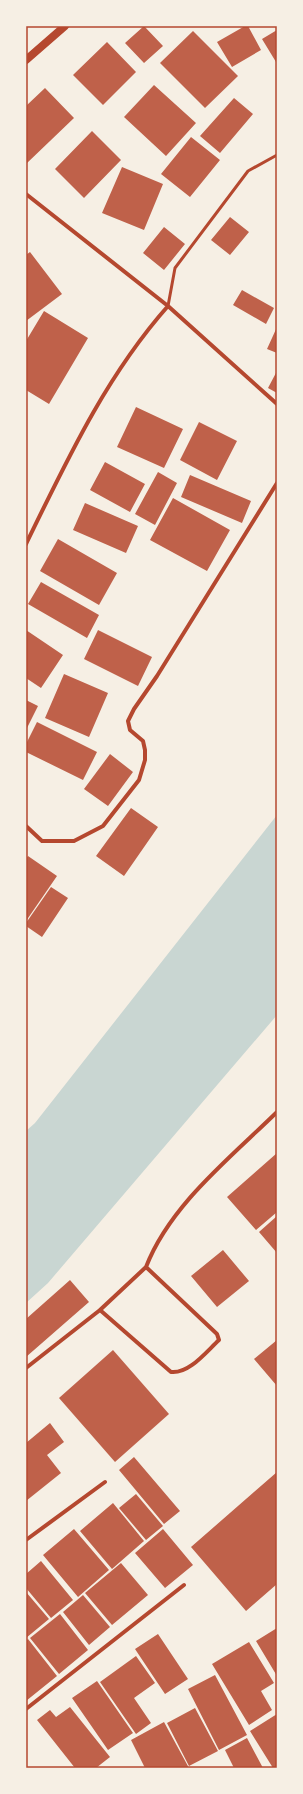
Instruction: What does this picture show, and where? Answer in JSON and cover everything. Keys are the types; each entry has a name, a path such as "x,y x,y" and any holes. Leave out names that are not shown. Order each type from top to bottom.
{"main road":[{"path":"26,60 65,26"}],"street":[{"path":"26,194 168,306 277,404"},
{"path":"26,544 105,390 146,331 168,306"},
{"path":"26,826 42,841 74,841 103,826 139,780 145,760 145,750 143,741 130,730 128,721 134,709 157,676 277,483"},
{"path":"26,1368 100,1310 146,1267 154,1248 169,1222 214,1174 277,1112"},
{"path":"100,1310 171,1372 178,1372 186,1369 219,1340 217,1334 146,1267"},
{"path":"26,1540 105,1482"},
{"path":"26,1709 184,1585"}],"lane":[{"path":"168,306 175,268 248,172 277,155"}],"shaded area":[{"path":"277,815 277,1015 48,1283 26,1303 26,1131 35,1123"}],"building":[{"path":"144,26 163,46 144,63 125,43"},
{"path":"245,26 248,26 261,50 232,67 217,42"},
{"path":"277,30 277,61 276,62 262,39"},
{"path":"193,31 238,76 205,108 160,63"},
{"path":"107,42 136,72 103,105 73,75"},
{"path":"154,85 196,123 166,156 124,117"},
{"path":"45,88 74,118 26,164 26,106"},
{"path":"234,98 253,114 220,153 200,136"},
{"path":"92,131 121,160 84,198 55,169"},
{"path":"191,137 220,160 190,197 161,174"},
{"path":"122,167 163,184 144,230 102,213"},
{"path":"230,217 249,232 230,255 211,240"},
{"path":"164,227 185,244 164,270 143,253"},
{"path":"30,252 62,294 26,321 26,255"},
{"path":"242,290 274,308 266,324 233,305"},
{"path":"44,311 88,338 49,404 26,390 26,341"},
{"path":"277,327 277,353 267,349"},
{"path":"277,371 277,393 268,388"},
{"path":"136,407 183,429 164,468 117,447"},
{"path":"199,422 237,441 217,480 180,460"},
{"path":"105,462 145,484 130,512 90,490"},
{"path":"158,472 177,483 155,525 135,514"},
{"path":"190,475 251,501 242,523 181,497"},
{"path":"173,498 230,530 207,571 150,540"},
{"path":"85,503 138,526 126,553 73,530"},
{"path":"58,539 117,573 99,605 40,571"},
{"path":"41,582 99,615 87,638 28,604"},
{"path":"26,630 63,655 41,688 26,678"},
{"path":"98,630 152,657 138,686 84,659"},
{"path":"64,674 108,693 89,737 45,718"},
{"path":"26,700 38,706 26,730"},
{"path":"37,722 97,752 83,780 26,752 26,744"},
{"path":"110,754 133,772 108,806 84,789"},
{"path":"131,808 158,827 124,876 96,856"},
{"path":"28,856 57,876 26,921 26,859"},
{"path":"51,887 68,898 42,937 26,926 26,923"},
{"path":"277,1153 277,1212 256,1230 227,1197"},
{"path":"277,1216 277,1253 259,1232"},
{"path":"223,1250 249,1281 217,1307 191,1276"},
{"path":"70,1280 89,1302 26,1357 26,1319"},
{"path":"277,1340 277,1386 254,1359"},
{"path":"113,1350 169,1414 115,1462 59,1398"},
{"path":"50,1423 64,1442 47,1455 61,1473 26,1501 26,1443"},
{"path":"134,1457 180,1511 164,1524 119,1470"},
{"path":"277,1472 277,1584 246,1611 191,1547"},
{"path":"136,1494 163,1526 146,1540 119,1508"},
{"path":"113,1503 144,1541 112,1569 80,1531"},
{"path":"74,1529 109,1570 78,1597 43,1555"},
{"path":"163,1529 193,1565 165,1588 135,1553"},
{"path":"41,1561 73,1600 51,1618 26,1588 26,1574"},
{"path":"121,1563 148,1595 112,1625 85,1593"},
{"path":"26,1592 49,1619 26,1638"},
{"path":"83,1595 110,1627 89,1645 63,1612"},
{"path":"60,1614 88,1650 59,1674 30,1638"},
{"path":"277,1628 277,1676 256,1641"},
{"path":"158,1634 188,1679 165,1694 135,1649"},
{"path":"28,1639 57,1676 26,1701 26,1641"},
{"path":"249,1642 274,1683 261,1691 272,1710 249,1725 212,1664"},
{"path":"136,1656 155,1683 134,1698 151,1723 136,1734 100,1682"},
{"path":"215,1675 247,1735 219,1750 188,1689"},
{"path":"97,1681 133,1733 108,1750 72,1698"},
{"path":"70,1707 110,1757 96,1768 75,1768 37,1720 50,1710 56,1717"},
{"path":"195,1708 218,1751 189,1766 167,1723"},
{"path":"277,1714 277,1768 273,1768 250,1731"},
{"path":"164,1722 189,1768 145,1768 131,1740"},
{"path":"247,1738 263,1768 234,1768 225,1750"}]}
